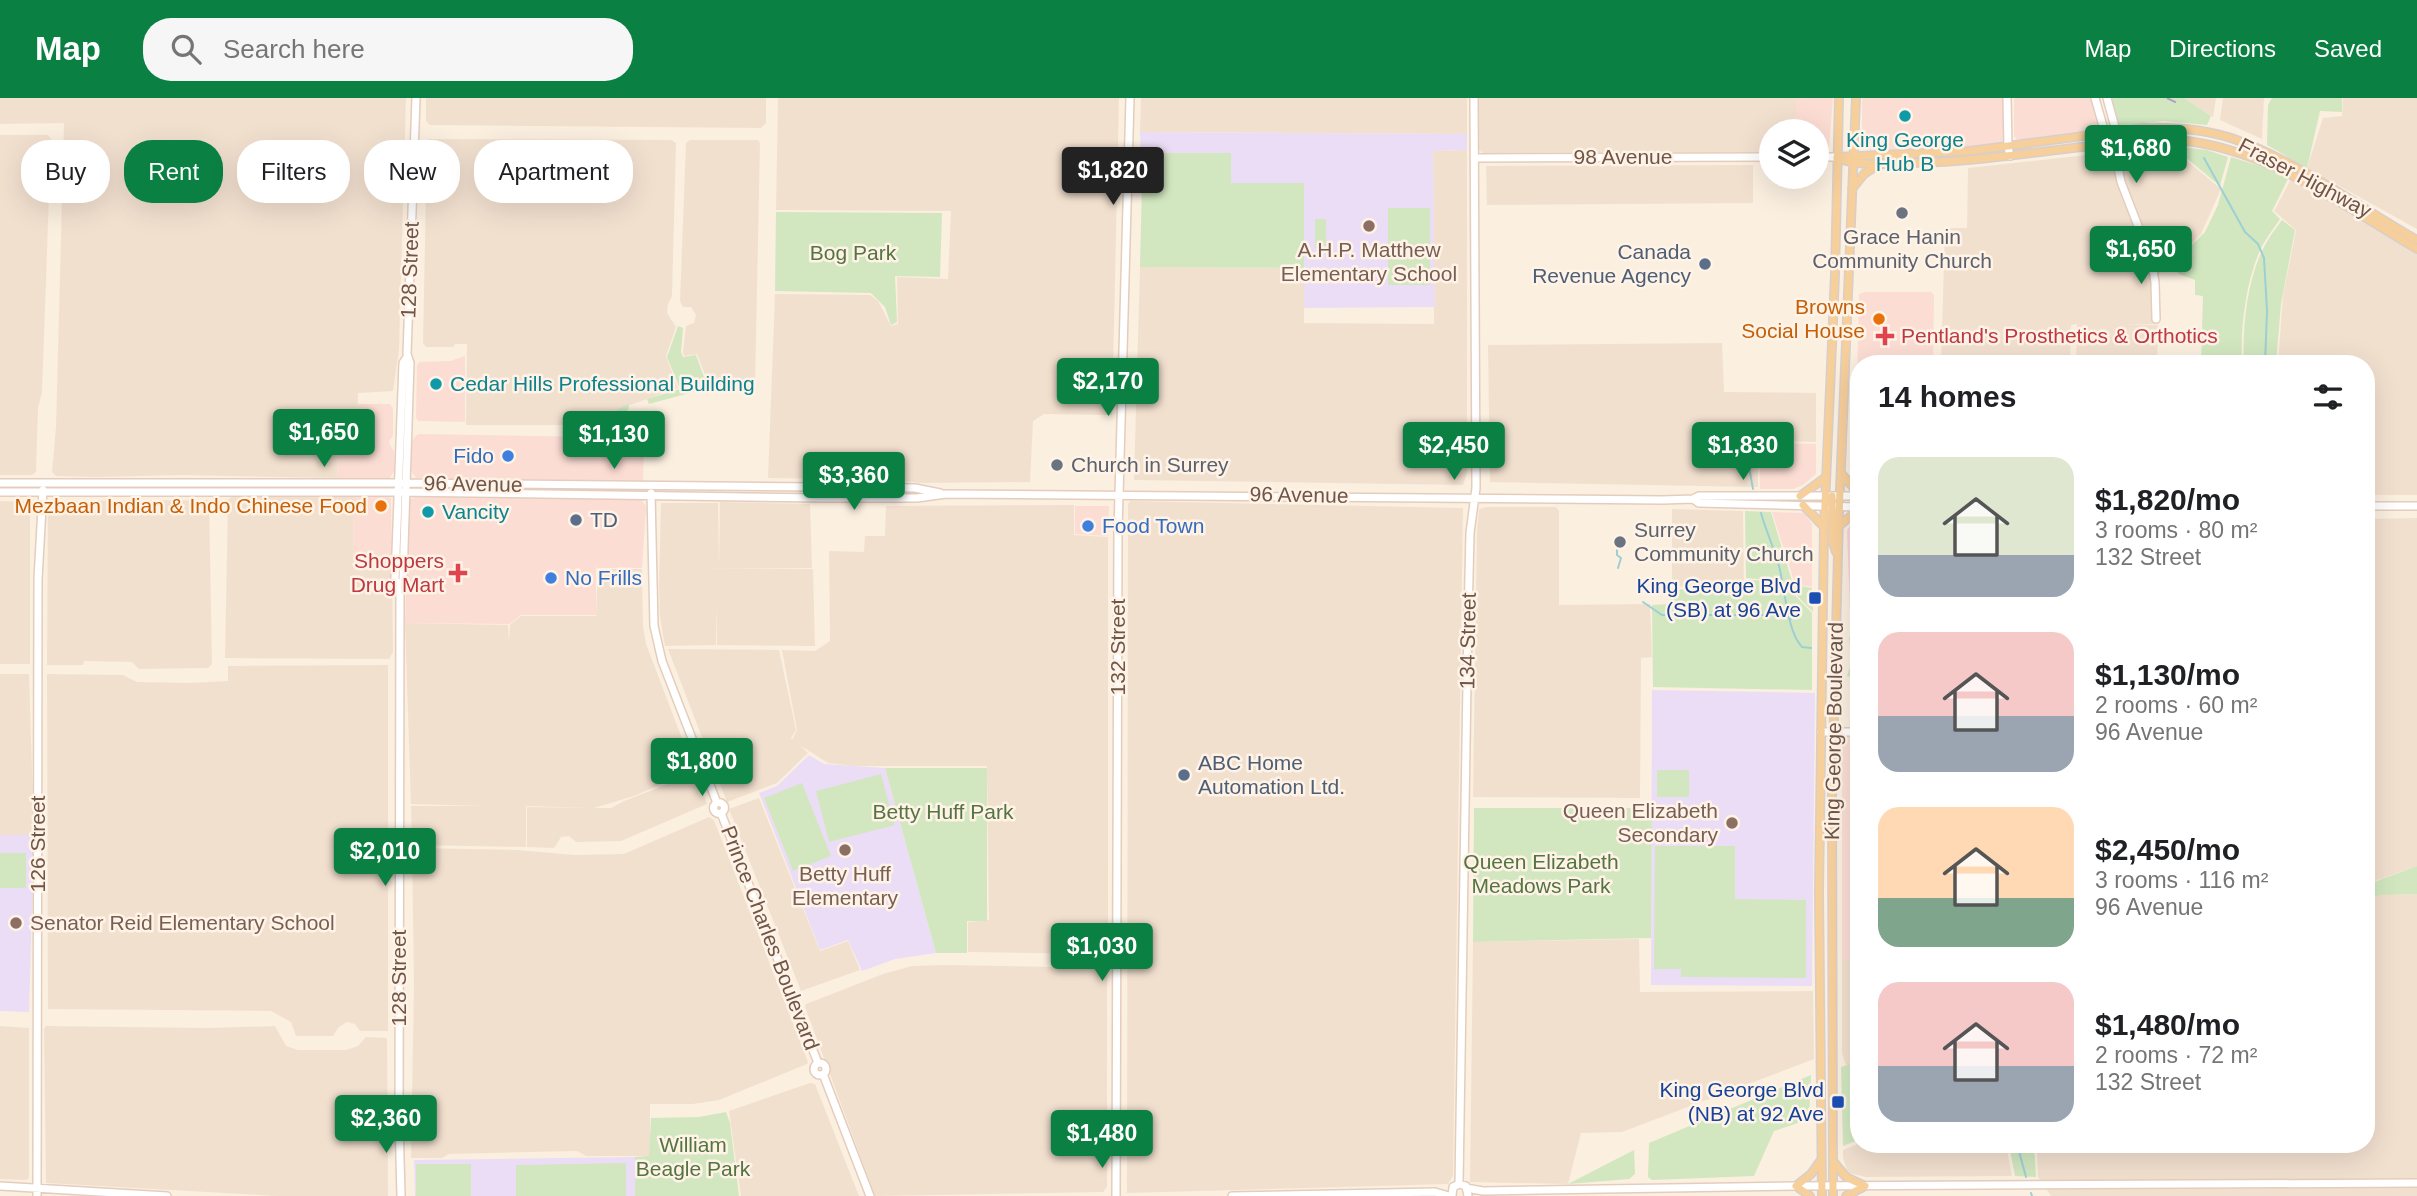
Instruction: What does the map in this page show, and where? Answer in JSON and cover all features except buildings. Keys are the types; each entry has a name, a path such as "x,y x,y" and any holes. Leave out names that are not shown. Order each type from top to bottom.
{"main road":[{"name":"128 Street","path":"401,1196 400,591 395,579 402,483 403,363 407,357 416,98"},
{"name":"132 Street","path":"1116,1196 1119,494 1130,98"},
{"name":"134 Street","path":"1459,1192 1468,607 1475,496 1477,386 1474,98"},
{"name":"King George Boulevard","path":"1833,1196 1833,733 1839,526 1826,477 1839,98"},
{"name":"King George Boulevard","path":"1822,1196 1819,892 1824,527 1841,474 1856,98"},
{"path":"2010,98 2010,156"},
{"path":"2095,98 2105,133 2113,143 2126,200 2152,262 2156,319"},
{"path":"2107,98 2116,131 2113,143"},
{"name":"Fraser Highway","path":"1837,158 1854,155 1936,154 2010,147 2116,131 2169,128 2207,132 2235,139 2299,171 2417,240"},
{"name":"Fraser Highway","path":"1853,164 1957,162 2113,143 2176,139 2245,154 2295,177 2417,249"},
{"name":"98 Avenue","path":"1474,158 1759,157"},
{"path":"1829,158 1853,164"},
{"path":"1852,189 1864,174 1880,164"},
{"path":"1841,474 1850,485"},
{"path":"1800,496 1826,477"},
{"name":"96 Avenue","path":"0,483 402,483 915,488 946,494"},
{"path":"42,492 58,483"},
{"path":"547,494 561,484"},
{"path":"514,493 531,485"},
{"name":"Prince Charles Boulevard","path":"651,485 654,626 662,661 717,803 714,810 721,813 818,1063 814,1071 823,1074 870,1196"},
{"name":"96 Avenue","path":"0,492 401,492 893,498 946,494 1693,499 1699,496 1850,495"},
{"name":"126 Street","path":"38,1192 38,579 42,492"},
{"name":"96 Avenue","path":"1693,499 1699,503 1850,508"},
{"path":"1803,505 1824,527"},
{"path":"1832,506 1832,540 1838,555"},
{"path":"2375,506 2417,506"},
{"path":"1839,526 1850,516"},
{"path":"1821,732 1850,732"},
{"path":"1796,1186 1811,1174 1822,1160"},
{"path":"1833,1161 1846,1177 1865,1186"},
{"path":"1232,1196 1796,1186 2417,1183"},
{"path":"0,1186 38,1192 167,1196"},
{"path":"1796,1186 1810,1196"},
{"path":"1846,1196 1865,1186"}],"shaded area":[{"path":"0,98 406,98 405,140 364,140 364,203 403,203 399,350 393,391 358,393 357,441 339,440 337,478 180,475 97,477 56,476 52,472 56,427 62,203 110,203 110,140 64,140 64,123 0,124"},
{"path":"426,98 766,98 766,123 761,128 430,125 426,121"},
{"path":"778,98 1119,98 1112,415 1044,414 1033,421 1030,482 918,483 901,480 768,478 775,294 870,295 878,301 891,326 898,324 897,277 948,279 951,211 776,210"},
{"path":"1141,98 1467,98 1467,134 1140,132"},
{"path":"1479,98 1796,98 1796,119 1759,119 1759,152 1484,153 1478,150"},
{"path":"1796,98 1833,98 1829,148 1829,119 1796,119"},
{"path":"1862,98 2005,98 2004,138 2000,145 1957,149 1868,150 1862,139"},
{"path":"2014,98 2091,98 2098,125 2092,131 2019,142 2014,136"},
{"path":"2184,98 2216,98 2213,117 2211,116"},
{"path":"2223,98 2264,98 2262,139 2220,120"},
{"path":"2343,98 2417,98 2417,229 2307,168 2323,118 2342,116"},
{"name":"A.H.P. Matthew Elementary School","path":"1140,132 1467,134 1467,150 1433,151 1435,307 1304,308 1304,184 1142,182"},
{"path":"0,135 48,135 51,140 21,140 21,203 49,203 42,392 38,408 36,472 32,475 0,475"},
{"path":"429,139 671,140 676,143 672,296 667,313 676,327 666,356 678,388 594,418 591,425 466,425 467,344 426,347 423,343 426,203 460,203 460,140"},
{"path":"690,140 758,140 760,143 755,386 751,391 726,391 719,385 709,385 697,354 684,356 683,352 686,326 694,323 696,315 691,307 683,307 680,301 686,143"},
{"path":"2169,146 2221,189 2201,234 2155,278 2154,324 2123,324 2158,325 2157,355 2076,355 2077,324 2071,325 2070,355 1941,355 1945,228 1967,228 1968,168"},
{"path":"1467,150 1467,473 1463,485 1134,480 1140,267 1304,268 1304,323 1434,324 1433,151"},
{"path":"1753,165 1753,203 1487,205 1486,166"},
{"path":"2291,179 2417,253 2417,495 2375,495 2375,355 2279,355 2283,296 2296,230 2274,211"},
{"path":"1931,292 1934,295 1933,355 1858,355 1859,294"},
{"path":"1722,343 1724,392 1816,393 1816,442 1758,440 1758,487 1490,482 1488,345"},
{"path":"465,356 465,422 418,421 417,365 420,362 450,361"},
{"path":"358,404 390,404 393,408 393,436 389,441 394,451 394,471 390,478 337,478 339,440 357,441"},
{"path":"419,434 588,437 597,446 644,447 643,481 416,478 411,471 412,442"},
{"path":"1759,443 1816,444 1816,474 1803,485 1793,489 1760,489"},
{"path":"232,496 353,496 354,570 392,570 393,652 389,659 225,658 228,500"},
{"path":"353,496 391,498 392,570 354,571"},
{"path":"417,496 640,498 646,506 642,568 596,566 596,615 521,615 510,624 405,623 409,500"},
{"path":"209,500 212,664 208,668 139,669 132,662 84,661 83,665 47,665 48,504 51,501"},
{"path":"0,501 30,502 30,664 0,664"},
{"path":"1130,501 1463,508 1453,1176 1448,1184 1127,1193"},
{"path":"720,502 810,504 812,568 703,568 813,569 815,646 717,645 717,603 716,645 665,646 660,617 659,585 661,503 718,503 719,566"},
{"path":"1074,505 1074,535 1108,537 1108,951 1104,954 968,952 968,922 989,920 987,766 853,766 828,763 801,746 808,753 777,783 727,802 668,649 779,650 796,730 792,740 797,730 782,650 815,651 830,641 829,551 864,552 865,536 885,536 886,506"},
{"path":"1075,506 1109,506 1108,536 1075,534"},
{"path":"1556,507 1559,511 1559,605 1650,604 1652,657 1641,658 1640,798 1473,797 1477,531 1479,509"},
{"path":"1672,509 1743,511 1744,590 1672,586"},
{"path":"1772,512 1804,513 1812,524 1812,587 1795,584"},
{"path":"2417,518 2417,866 2375,881 2375,519"},
{"path":"1850,525 1850,610 1847,531"},
{"path":"598,569 642,569 646,644 694,770 634,796 594,808 611,808 696,773 707,804 621,841 576,842 569,836 561,837 554,848 527,847 527,807 593,808 526,806 526,847 412,845 411,806 485,806 411,804 405,623 508,625 509,642 510,625 521,616 596,616"},
{"path":"388,665 388,1031 360,1031 355,1024 347,1022 339,1027 333,1036 296,1036 291,1022 271,1011 48,1009 47,674 123,675 137,682 189,683 228,681 228,666"},
{"path":"0,674 29,674 34,835 0,835"},
{"name":"Queen Elizabeth Secondary","path":"1652,690 1815,693 1812,986 1651,985"},
{"path":"1850,733 1850,960 1842,960 1842,741"},
{"name":"Betty Huff Elementary","path":"809,755 824,764 885,768 936,953 895,959 862,971 848,940 820,950 759,793 777,786"},
{"path":"759,798 820,951 848,941 860,970 801,991 729,809"},
{"path":"709,817 714,820 807,1064 719,1100 693,1104 650,1104 650,1156 586,1156 577,1151 449,1154 442,1158 411,1158 414,984 412,848 518,850 574,855 624,854"},
{"name":"Senator Reid Elementary School","path":"0,835 34,835 29,1012 0,1011"},
{"path":"2417,894 2417,1196 2051,1196 2038,1177 2037,1153 2375,1153 2375,897"},
{"path":"1639,939 1640,992 1813,991 1814,1059 1622,1132 1581,1133 1568,1184 1470,1182 1473,942"},
{"path":"1842,960 1850,960 1850,1064 1846,1065 1842,1053"},
{"path":"912,966 1102,968 1107,971 1107,1187 1103,1192 875,1196 805,1007 806,1004 883,974"},
{"path":"0,1026 29,1028 29,1178 26,1180 0,1179"},
{"path":"46,1026 275,1026 286,1046 298,1050 346,1050 358,1046 366,1037 387,1038 388,1196 277,1196 46,1183"},
{"path":"810,1083 815,1084 859,1196 741,1196 729,1111"},
{"path":"1850,1147 1850,1153 2008,1153 2012,1176 1866,1177 1848,1173 1843,1150"},
{"path":"635,1157 635,1196 415,1196 414,1160"}],"green space":[{"path":"2110,98 2184,98 2211,116 2207,125 2163,121 2117,126"},
{"path":"2272,98 2342,98 2342,112 2320,111 2307,168 2267,145 2268,105"},
{"path":"2172,146 2207,150 2228,157 2220,186"},
{"path":"1161,153 1231,153 1231,183 1304,183 1304,268 1140,267 1142,182 1161,182"},
{"path":"2231,157 2266,168 2288,179 2272,211 2280,219 2262,246 2248,288 2243,320 2242,355 2201,355 2203,296 2195,295 2195,280 2179,274 2171,266 2205,232 2218,205"},
{"path":"1388,208 1430,208 1430,285 1388,285"},
{"name":"Bog Park","path":"776,212 942,213 940,277 895,276 897,322 891,325 885,307 871,293 775,291"},
{"path":"1315,219 1326,219 1326,248 1315,248"},
{"path":"2282,220 2295,230 2281,304 2277,355 2244,355 2245,320 2250,289 2266,243"},
{"path":"678,326 683,328 683,357 696,355 708,388 649,404 647,399 680,389 667,357"},
{"path":"628,404 629,408 621,420 621,440 601,439 600,419"},
{"path":"1745,511 1771,512 1792,581 1795,585 1812,588 1813,612 1781,581 1812,613 1812,690 1653,687 1652,605 1670,604 1670,589 1746,591 1747,580 1778,581 1746,578"},
{"name":"Betty Huff Park","path":"885,768 987,768 987,921 967,921 967,953 936,953"},
{"path":"1657,770 1689,770 1689,797 1657,797"},
{"path":"881,774 895,825 829,842 816,791"},
{"path":"802,783 831,856 793,871 764,798"},
{"name":"Queen Elizabeth Meadows Park","path":"1474,808 1652,808 1651,938 1473,942"},
{"path":"1655,846 1735,846 1735,899 1806,900 1806,978 1681,977 1681,969 1654,969"},
{"path":"0,853 26,853 26,888 0,888"},
{"path":"2417,866 2417,894 2375,897 2375,882"},
{"path":"1850,1064 1850,1143 1843,1146 1841,1067"},
{"path":"1811,1075 1809,1119 1774,1131 1754,1176 1652,1180 1648,1177 1649,1143"},
{"name":"William Beagle Park","path":"726,1112 730,1123 739,1196 635,1196 635,1157 649,1156 651,1118 699,1117"},
{"path":"1634,1150 1635,1174 1629,1179 1568,1184"},
{"path":"2011,1153 2034,1153 2036,1177 2015,1176"},
{"path":"626,1163 626,1196 516,1196 516,1165"},
{"path":"416,1164 471,1164 471,1196 416,1196"}],"waterway":[{"path":"2204,158 2245,232 2258,244 2264,258 2267,311 2265,355"},
{"path":"1748,445 1753,489"},
{"path":"1761,513 1779,566 1793,631 1802,647 1811,648"},
{"path":"1617,549 1617,555 1621,558 1618,568"},
{"path":"1643,602 1662,615 1777,615 1791,619"},
{"path":"2019,1153 2026,1177"}],"railway":[{"path":"2167,98 2177,103"}],"place":[{"name":"King George Hub B","path":"1905,116"},
{"name":"Grace Hanin Community Church","path":"1902,213"},
{"name":"A.H.P. Matthew Elementary School","path":"1369,226"},
{"name":"Canada Revenue Agency","path":"1705,264"},
{"name":"Browns Social House","path":"1879,319"},
{"name":"Pentland's Prosthetics & Orthotics","path":"1885,336"},
{"name":"Cedar Hills Professional Building","path":"436,384"},
{"name":"Fido","path":"508,456"},
{"name":"Church in Surrey","path":"1057,465"},
{"name":"Mezbaan Indian & Indo Chinese Food","path":"381,506"},
{"name":"Vancity","path":"428,512"},
{"name":"TD","path":"576,520"},
{"name":"Food Town","path":"1088,526"},
{"name":"Surrey Community Church","path":"1620,542"},
{"name":"Shoppers Drug Mart","path":"458,573"},
{"name":"No Frills","path":"551,578"},
{"name":"King George Blvd (SB) at 96 Ave","path":"1815,598"},
{"name":"ABC Home Automation Ltd.","path":"1184,775"},
{"name":"Queen Elizabeth Secondary","path":"1732,823"},
{"name":"Betty Huff Elementary","path":"845,850"},
{"name":"Senator Reid Elementary School","path":"16,923"},
{"name":"King George Blvd (NB) at 92 Ave","path":"1838,1102"}]}
